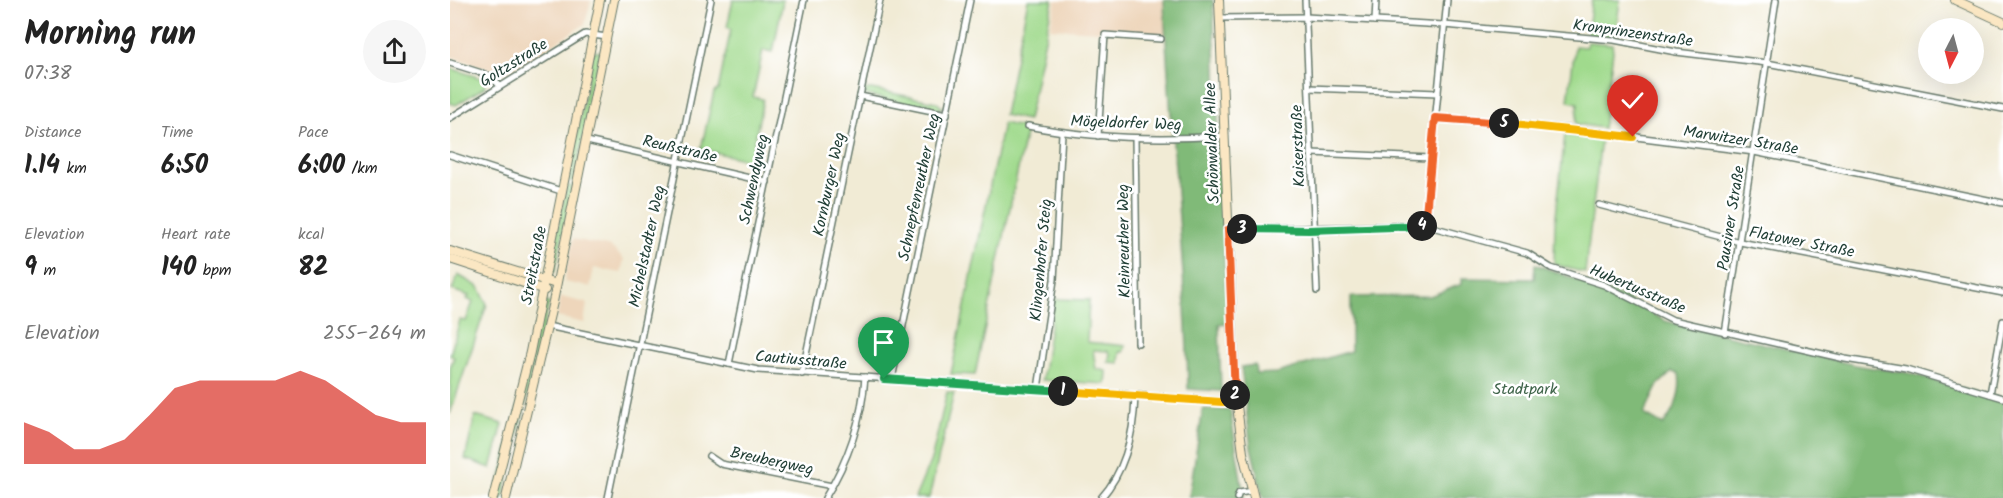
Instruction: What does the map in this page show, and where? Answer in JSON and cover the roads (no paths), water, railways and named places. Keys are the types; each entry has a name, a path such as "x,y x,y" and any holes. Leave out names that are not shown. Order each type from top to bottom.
{"main road":[{"name":"Streitstraße","path":"493,498 516,413 600,0"},
{"name":"Streitstraße","path":"506,498 547,326 587,141 614,0"},
{"name":"Schönwalder Allee","path":"1219,0 1236,402 1253,494"},
{"path":"1955,0 2003,22"},
{"path":"450,252 543,286"},
{"path":"450,259 555,288"}],"street":[{"name":"Michelstadter Weg","path":"608,498 711,0"},
{"name":"Schwendyweg","path":"729,364 804,0"},
{"name":"Kornburger Weg","path":"802,374 880,0"},
{"name":"Schnepfenreuther Weg","path":"892,379 970,0"},
{"name":"Kaiserstraße","path":"1305,0 1317,291"},
{"path":"1375,21 1376,0"},
{"path":"1425,225 1447,0"},
{"name":"Pausiner Straße","path":"1725,333 1776,0"},
{"name":"Kronprinzenstraße","path":"1220,18 1306,17 1444,25 1614,40 1676,52 1767,63 2003,109"},
{"name":"Goltzstraße","path":"450,118 585,34 592,35"},
{"path":"592,35 607,37"},
{"path":"1098,136 1105,35 1161,39"},
{"path":"450,63 491,76 500,86"},
{"path":"1309,88 1438,93"},
{"path":"860,96 947,114"},
{"name":"Marwitzer Straße","path":"1435,118 1573,129 1754,152 2003,202"},
{"name":"Mögeldorfer Weg","path":"1028,126 1062,133 1135,138 1224,135"},
{"name":"Klingenhofer Steig","path":"1038,389 1054,280 1062,133"},
{"name":"Kleinreuther Weg","path":"1135,138 1138,343"},
{"name":"Reußstraße","path":"587,141 766,182"},
{"path":"1311,153 1431,158"},
{"path":"450,155 561,191"},
{"name":"Flatower Straße","path":"1599,205 1740,242 2003,293"},
{"name":"Hubertusstraße","path":"1228,230 1425,225 1527,253 1551,268 1604,285 1664,316 1725,333 1845,359 1906,369 2003,398"},
{"path":"1989,394 2003,321"},
{"name":"Cautiusstraße","path":"547,326 729,364 802,374 1236,402"},
{"path":"825,498 855,435 865,377"},
{"path":"1101,498 1116,479 1125,459 1135,396"},
{"name":"Breubergweg","path":"709,456 721,464 832,486"},
{"path":"1237,498 1239,493 1253,494"}],"park label":[{"name":"Stadtpark","path":"1525,388"}]}
